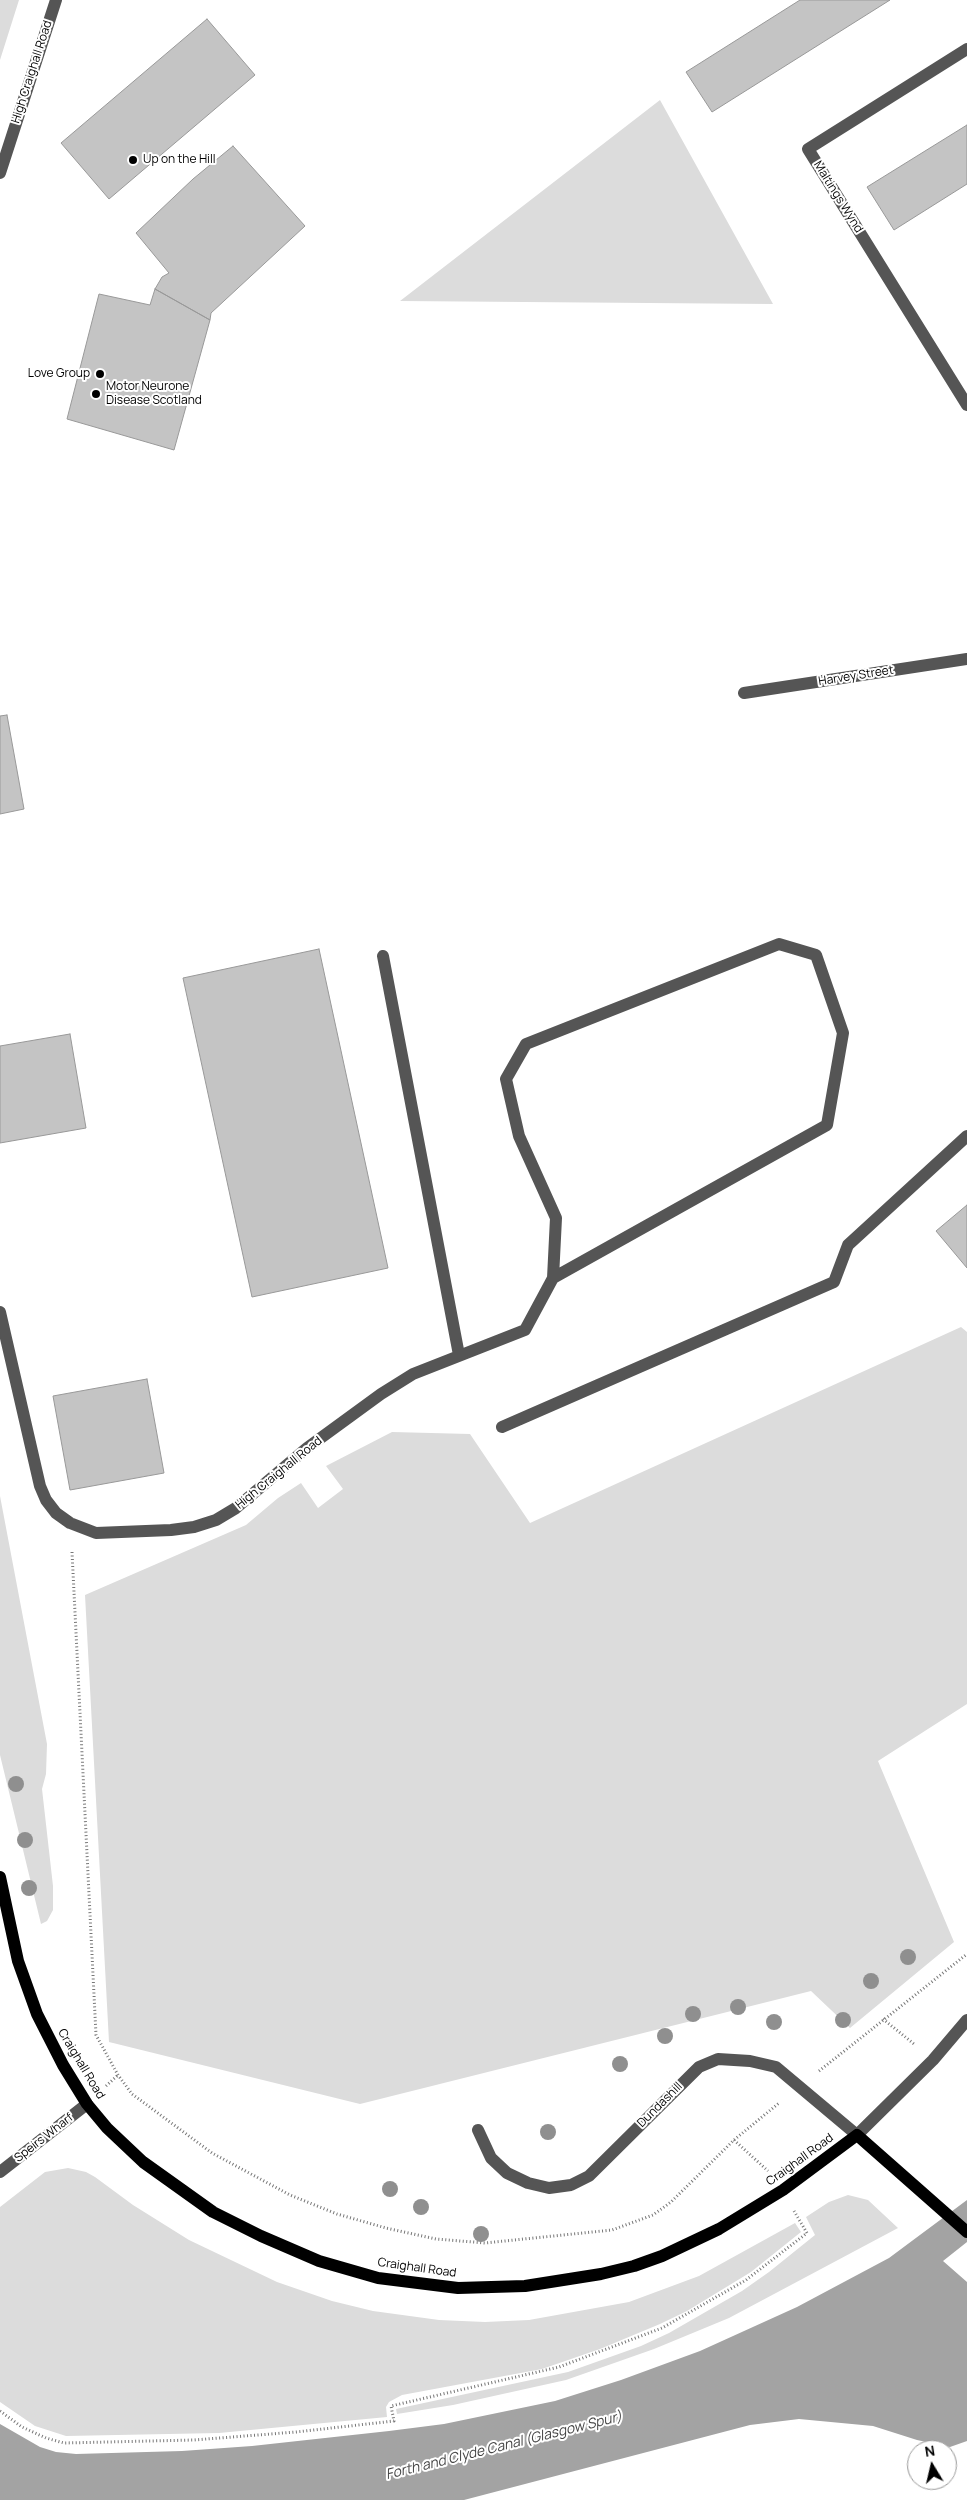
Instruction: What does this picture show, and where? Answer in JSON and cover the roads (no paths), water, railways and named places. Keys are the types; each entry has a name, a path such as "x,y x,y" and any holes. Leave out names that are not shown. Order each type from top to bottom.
{"main road":[{"name":"Craighall Road","path":"0,1877 18,1961 37,2014 55,2051 87,2104 112,2133 143,2162 213,2212 261,2236 320,2261 378,2278 458,2288 525,2286 569,2280 634,2266 662,2256 719,2228 782,2190 857,2135"},
{"path":"857,2135 967,2232"}],"street":[{"name":"High Craighall Road","path":"0,173 56,0"},
{"name":"Maltings Wynd","path":"967,49 808,149 967,405"},
{"name":"Harvey Street","path":"744,693 967,658"},
{"path":"779,944 816,954 843,1034 827,1125 553,1278 556,1218 519,1136 506,1080 526,1044 779,944"},
{"path":"383,956 459,1355"},
{"path":"502,1427 834,1282 848,1246 967,1136"},
{"name":"High Craighall Road","path":"0,1312 40,1486 46,1500 56,1513 70,1524 96,1533 171,1530 194,1527 216,1520 236,1508 308,1448 381,1394 413,1374 525,1330 553,1278"},
{"path":"857,2135 933,2060 967,2020"},
{"name":"Dundashill","path":"478,2130 491,2158 507,2173 528,2183 549,2188 571,2185 589,2176 699,2067 718,2058 750,2061 776,2067 857,2135"},
{"name":"Speirs Wharf","path":"0,2172 87,2104"}],"water":[{"name":"Forth and Clyde Canal (Glasgow Spur)","path":"967,2200 967,2242 943,2261 967,2282 967,2441 957,2445 957,2440 917,2440 873,2426 799,2419 750,2425 464,2500 0,2500 0,2424 40,2447 56,2452 76,2454 182,2451 252,2446 444,2424 555,2401 621,2380 700,2351 797,2307 889,2258"}],"place":[{"name":"Up on the Hill","path":"133,160"},
{"name":"Love Group","path":"100,374"},
{"name":"Motor Neurone Disease Scotland","path":"96,394"}]}
